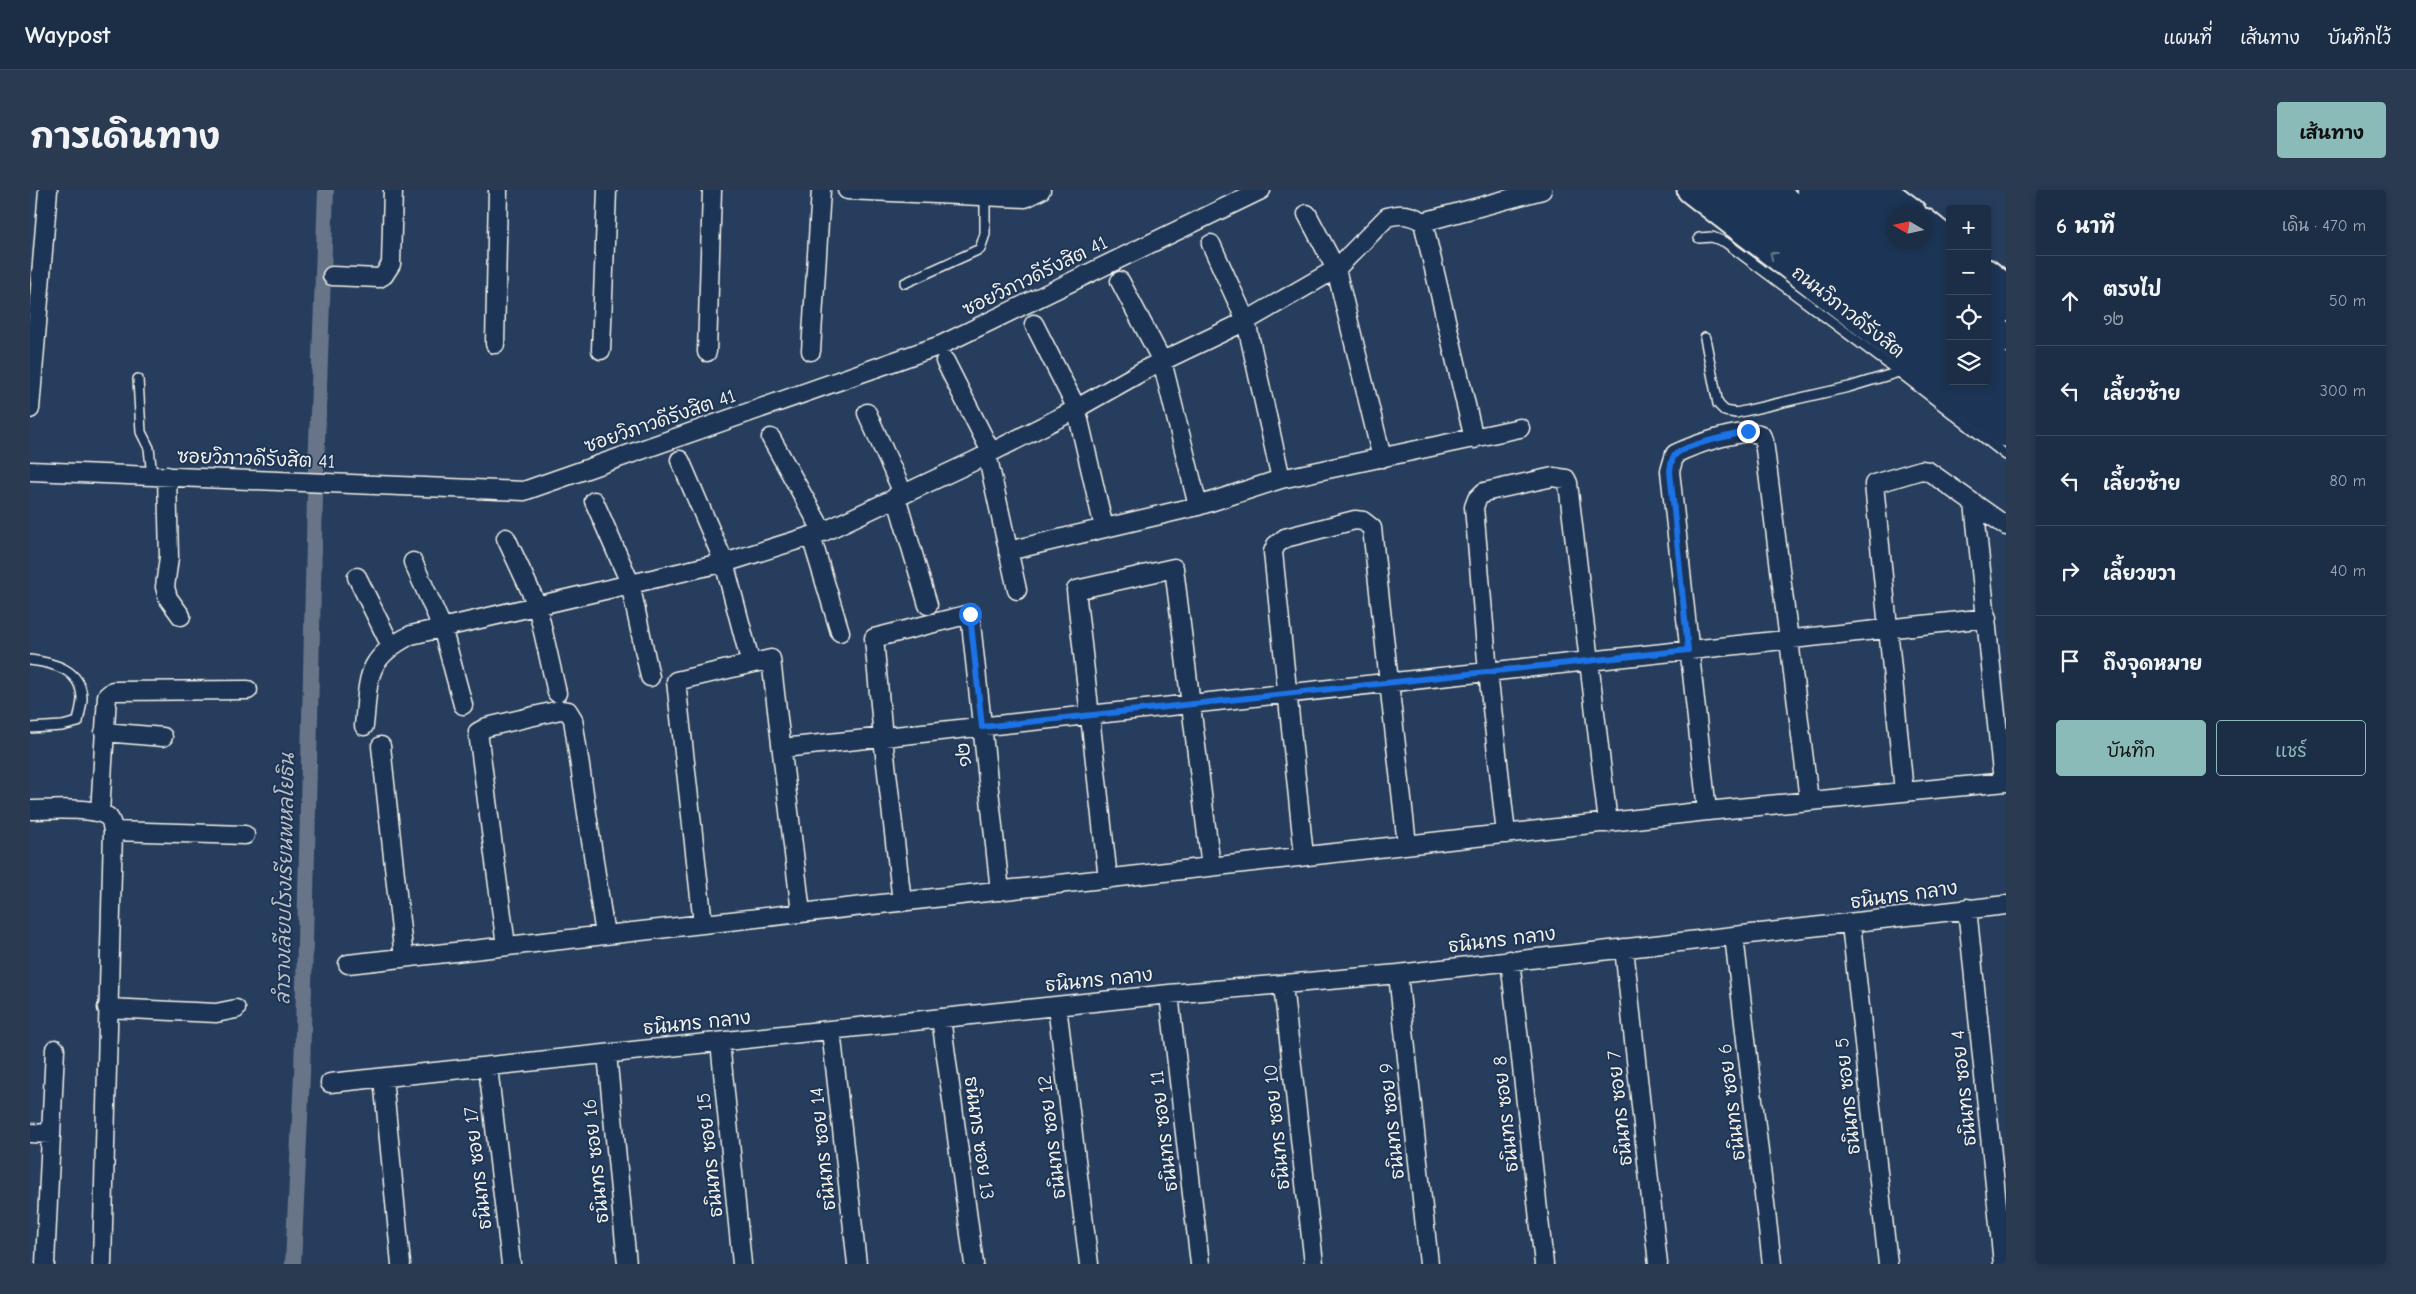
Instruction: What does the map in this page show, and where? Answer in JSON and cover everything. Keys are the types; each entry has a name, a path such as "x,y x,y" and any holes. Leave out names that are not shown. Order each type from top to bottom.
{"highway":[{"path":"1720,190 1946,368"},
{"name":"ถนนวิภาวดีรังสิต","path":"1744,190 1946,341"},
{"path":"1770,190 1946,325"},
{"path":"1811,190 1946,292"},
{"path":"1835,190 1886,231"},
{"path":"1859,190 1886,211"},
{"path":"1931,248 1946,260"},
{"path":"1909,250 1946,278"},
{"path":"1991,295 2006,307"},
{"path":"1991,312 2006,324"},
{"path":"1991,327 2006,338"},
{"path":"1991,359 2006,370"},
{"path":"1991,375 2006,386"},
{"path":"1968,385 2006,415"}],"main road":[{"name":"ถนนวิภาวดีรังสิต","path":"1690,190 2006,434"},
{"path":"1884,190 1904,205"},
{"path":"1931,227 1946,239"},
{"path":"1991,275 2006,287"}],"street":[{"path":"30,409 48,190"},
{"path":"332,276 379,278 384,275 391,264 393,190"},
{"path":"495,344 498,190"},
{"path":"601,350 607,190"},
{"path":"707,352 712,190"},
{"path":"811,350 821,190"},
{"path":"847,190 930,192 1024,198 1037,191"},
{"name":"ซอยวิภาวดีรังสิต 41","path":"30,471 524,491 942,345 1261,190"},
{"path":"364,726 369,678 375,662 391,646 411,635 724,562 817,534 989,453 1063,416 1076,407 1162,361 1246,321 1336,269 1387,217 1405,214 1422,222 1542,190"},
{"path":"1307,214 1336,269 1382,458"},
{"path":"1422,222 1474,439"},
{"path":"1211,244 1246,321 1281,479"},
{"path":"1120,281 1162,361 1198,506"},
{"path":"1034,324 1076,407 1104,528"},
{"path":"945,361 989,453 1017,590"},
{"path":"867,413 900,494 928,605"},
{"path":"1008,551 1198,506 1281,479 1520,428"},
{"path":"1707,811 1670,471 1671,462 1675,454 1748,431 1761,435 1764,442 1809,800"},
{"path":"771,438 817,534 840,632"},
{"path":"680,460 724,562 748,653"},
{"path":"1904,792 1874,484 1921,470 1928,471 2006,526"},
{"path":"159,476 169,557 165,586 168,598 181,616"},
{"path":"1506,834 1488,672 1474,517 1477,499 1484,492 1554,477 1566,479 1568,483 1608,823"},
{"path":"594,501 630,583 650,677"},
{"path":"348,964 1707,811 2004,782 1974,503"},
{"path":"1304,856 1273,562 1276,545 1285,538 1354,520 1363,521 1372,528 1407,845"},
{"path":"506,538 537,605 557,693"},
{"path":"414,562 442,628 463,705"},
{"path":"1108,879 1076,590 1174,568 1211,867"},
{"path":"357,578 391,646"},
{"name":"๑๒","path":"882,738 874,638 970,614 1000,891"},
{"path":"782,748 1987,618"},
{"path":"703,924 676,681 771,659 801,913"},
{"path":"100,813 104,732 108,696 113,691 120,689 248,690"},
{"path":"506,946 478,732 487,726 560,710 568,711 574,719 605,935"},
{"path":"104,732 163,737"},
{"path":"882,738 902,902"},
{"path":"380,746 404,958"},
{"path":"30,810 94,811 108,816 111,821 102,1264"},
{"path":"112,832 245,835"},
{"name":"ธนินทร กลาง","path":"330,1083 1169,994 1398,974 2006,905"},
{"name":"ธนินทร ซอย 4","path":"1967,908 2003,1264"},
{"name":"ธนินทร ซอย 5","path":"1851,924 1888,1264"},
{"name":"ธนินทร ซอย 6","path":"1734,936 1772,1264"},
{"name":"ธนินทร ซอย 7","path":"1624,948 1658,1264"},
{"name":"ธนินทร ซอย 8","path":"1510,960 1544,1264"},
{"name":"ธนินทร ซอย 9","path":"1398,974 1429,1264"},
{"name":"ธนินทร ซอย 10","path":"1283,985 1314,1264"},
{"name":"ธนินทร ซอย 11","path":"1169,994 1200,1264"},
{"name":"ธนินทร ซอย 12","path":"1057,1006 1089,1264"},
{"path":"107,1008 216,1013 236,1009"},
{"name":"ธนินทร ซอย 13","path":"941,1018 974,1264"},
{"name":"ธนินทร ซอย 14","path":"831,1030 857,1264"},
{"name":"ธนินทร ซอย 15","path":"720,1042 742,1264"},
{"path":"44,1264 55,1049"},
{"name":"ธนินทร ซอย 16","path":"606,1054 627,1264"},
{"name":"ธนินทร ซอย 17","path":"488,1067 511,1264"},
{"path":"383,1078 401,1264"},
{"path":"30,1132 51,1134"}],"lane":[{"path":"905,283 980,249 985,234 985,196"},
{"path":"1699,238 1712,237 1725,242 2006,454"},
{"path":"1705,338 1718,404 1726,411 1736,413 1849,387 1899,372"},
{"path":"138,379 141,432 159,476"},
{"path":"30,660 57,664 77,679 82,697 78,722 62,726 30,728"}],"waterway":[{"name":"ลำรางเลียบโรงเรียนพหลโยธิน","path":"316,470 326,190"},
{"name":"ลำรางเลียบโรงเรียนพหลโยธิน","path":"293,1264 302,1075 315,496"}],"route":[{"path":"970,614 982,727 1688,650 1670,471 1671,462 1675,454 1686,449 1748,431"}]}
